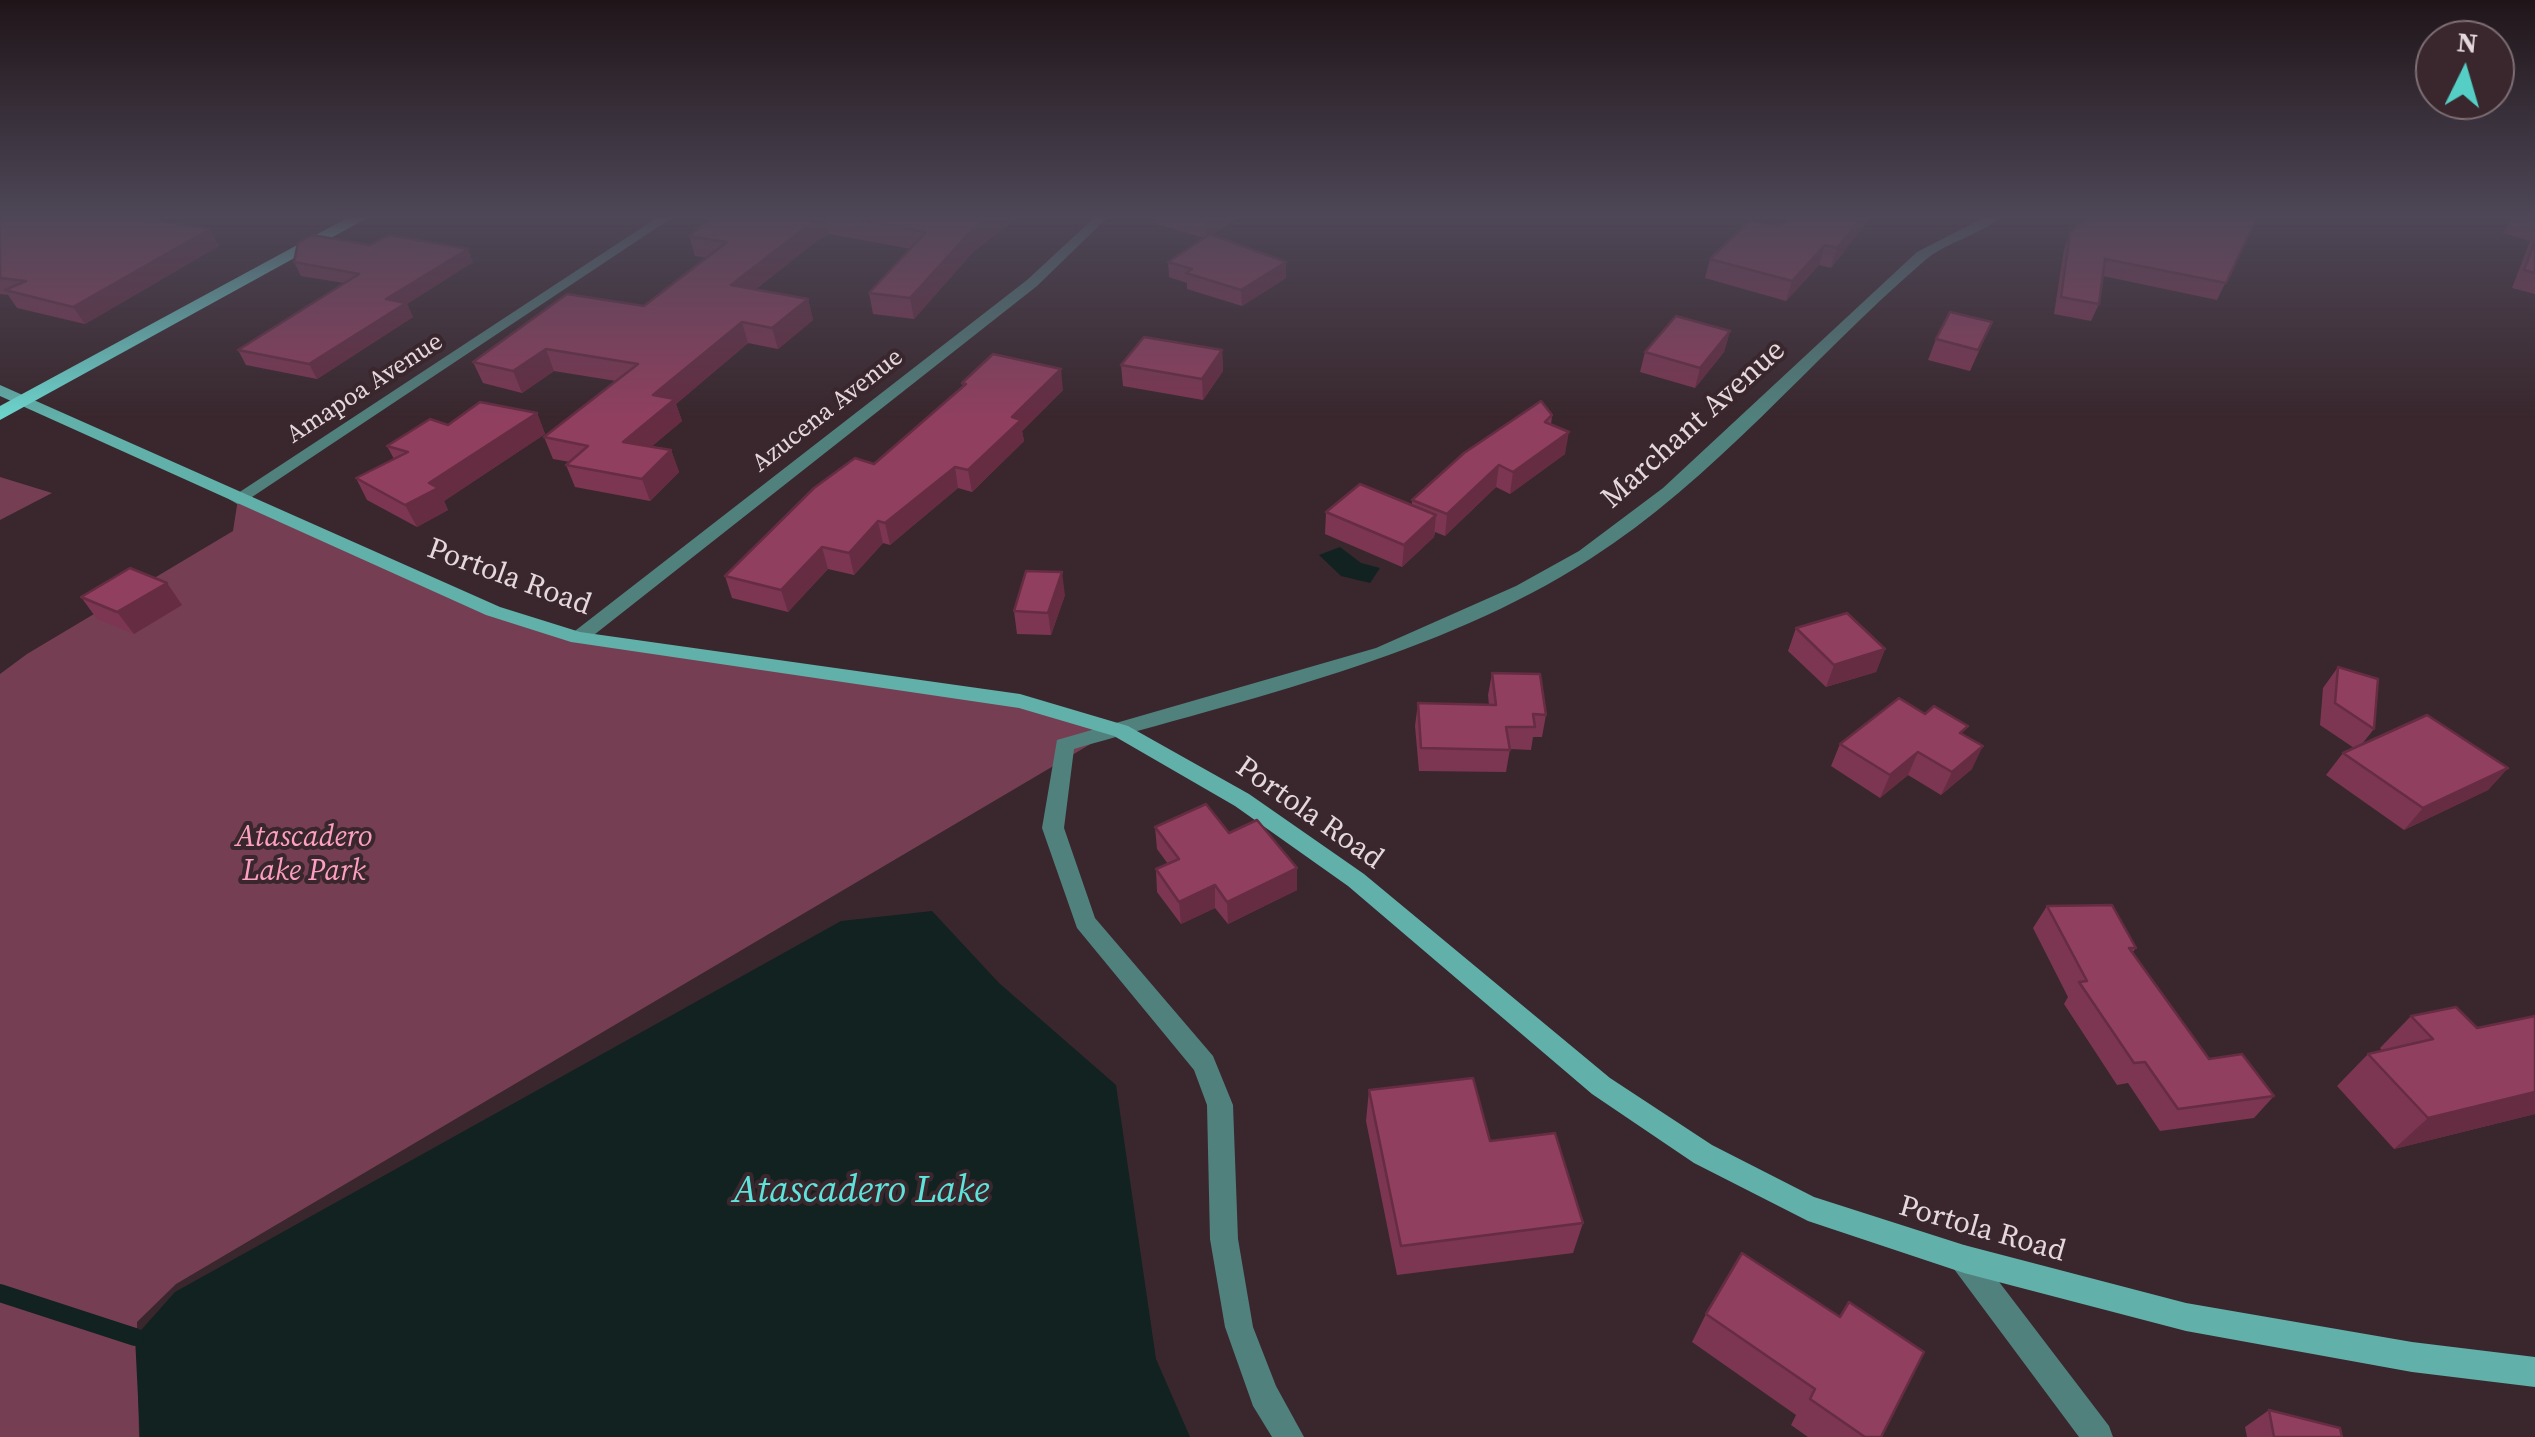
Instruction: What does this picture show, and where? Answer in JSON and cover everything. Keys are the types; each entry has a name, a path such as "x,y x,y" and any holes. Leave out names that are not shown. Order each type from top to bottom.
{"main road":[{"path":"0,414 239,284"}],"street":[{"name":"Amapoa Avenue","path":"237,499 565,284"},
{"name":"Azucena Avenue","path":"578,638 1031,284"},
{"name":"Marchant Avenue","path":"1289,1437 1264,1395 1239,1327 1224,1238 1220,1104 1204,1064 1085,922 1053,828 1064,745 1121,732 1383,652 1522,590 1584,554 1669,492 1887,284"},
{"name":"Portola Road","path":"0,390 492,611 578,638 1020,702 1121,732 1242,800 1356,880 1602,1086 1703,1154 1808,1208 1964,1259 2186,1317 2412,1356 2535,1372"},
{"path":"1964,1259 2098,1437"}],"green space":[{"path":"0,477 52,493 0,520"},
{"name":"Atascadero Lake Park","path":"238,499 581,643 961,692 1111,732 176,1284 137,1322 139,1437 0,1437 0,674 233,531"}],"water":[{"path":"1340,547 1361,563 1380,568 1370,583 1341,576 1319,555"},
{"name":"Atascadero Lake","path":"932,911 999,983 1116,1085 1156,1359 1190,1437 140,1437 135,1337 175,1292 841,921"}],"building":[{"path":"19,284 113,284 73,307 5,290"},
{"path":"343,284 411,284 386,299 406,303 309,364 238,350"},
{"path":"672,284 732,284 808,299 772,328 742,322 653,395 675,399 623,442 671,450 642,479 566,465 588,446 544,437 638,364 546,349 513,371 473,362 567,294 644,306"},
{"path":"877,284 923,284 910,298 869,293"},
{"path":"1222,284 1251,284 1241,290"},
{"path":"2063,284 2102,284 2099,304 2061,297"},
{"path":"1950,312 1992,322 1978,350 1936,339"},
{"path":"1676,316 1730,331 1700,368 1645,352"},
{"path":"1144,337 1222,350 1202,379 1121,365"},
{"path":"993,354 1061,369 1012,417 1021,420 968,470 955,467 885,523 878,521 849,553 822,547 781,590 725,576 814,488 855,458 874,464 966,384 962,383"},
{"path":"1541,401 1552,415 1545,422 1569,432 1513,472 1499,465 1447,514 1412,500 1464,453"},
{"path":"480,402 537,413 429,483 438,488 405,505 356,478 408,452 387,446 430,419 448,425"},
{"path":"1360,484 1436,515 1404,545 1326,512"},
{"path":"130,568 167,583 117,612 81,597"},
{"path":"1026,571 1062,572 1048,613 1014,611"},
{"path":"1847,613 1885,649 1834,665 1796,628"},
{"path":"2338,667 2378,679 2374,729 2335,703"},
{"path":"1492,673 1540,674 1546,715 1533,714 1535,727 1506,727 1510,750 1421,748 1418,703 1496,705"},
{"path":"1899,698 1925,714 1934,706 1968,726 1960,733 1983,746 1952,772 1918,752 1890,775 1840,744"},
{"path":"2427,715 2508,768 2423,808 2343,753"},
{"path":"1206,804 1229,833 1257,820 1297,868 1227,902 1215,885 1179,902 1156,869 1179,859 1155,827"},
{"path":"2112,905 2136,948 2129,948 2209,1059 2242,1054 2274,1096 2178,1109 2145,1062 2134,1063 2079,982 2087,981 2047,906"},
{"path":"2456,1007 2477,1028 2535,1016 2535,1092 2428,1118 2368,1054 2433,1039 2411,1016"},
{"path":"1473,1078 1490,1141 1555,1133 1583,1223 1401,1246 1369,1090"},
{"path":"1742,1253 1840,1317 1849,1302 1924,1352 1881,1437 1865,1437 1810,1399 1815,1389 1706,1314"},
{"path":"2269,1410 2340,1428 2342,1437 2274,1437"}],"waterway":[{"path":"0,1293 135,1337"}]}
